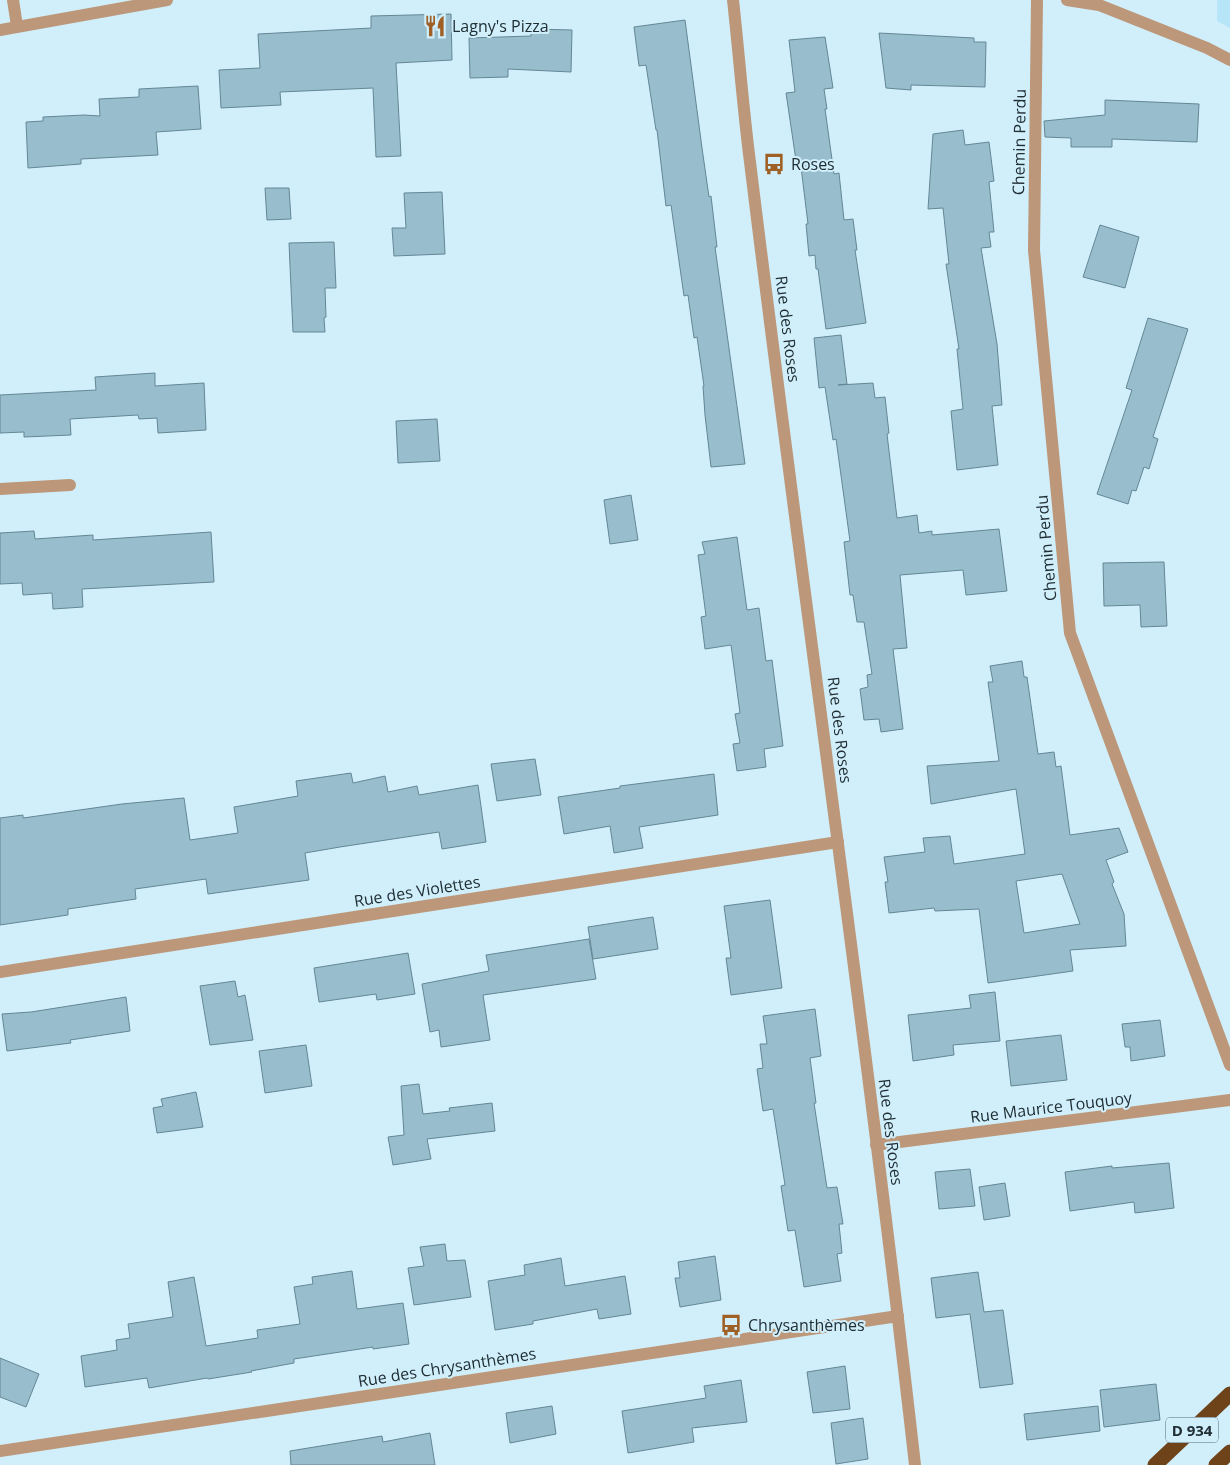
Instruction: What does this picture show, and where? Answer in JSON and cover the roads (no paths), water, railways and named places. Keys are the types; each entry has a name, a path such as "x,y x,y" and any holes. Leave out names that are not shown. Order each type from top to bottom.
{"highway":[{"name":"D 934","path":"1155,1465 1230,1394"},
{"name":"D 934","path":"1216,1465 1230,1452"}],"street":[{"path":"13,0 17,26"},
{"path":"0,30 167,0"},
{"name":"Rue des Roses","path":"733,0 750,160 898,1316 915,1465"},
{"name":"Chemin Perdu","path":"1037,0 1034,250 1070,633 1230,1065"},
{"path":"1067,0 1099,2 1207,48 1230,60"},
{"path":"0,489 70,486"},
{"name":"Rue des Violettes","path":"0,972 838,842"},
{"name":"Rue Maurice Touquoy","path":"876,1145 1230,1100"},
{"name":"Rue des Chrysanthèmes","path":"0,1451 898,1316"}],"place":[{"name":"Lagny's Pizza","path":"435,26"},
{"name":"Roses","path":"774,164"},
{"name":"Chrysanthèmes","path":"731,1325"}]}
